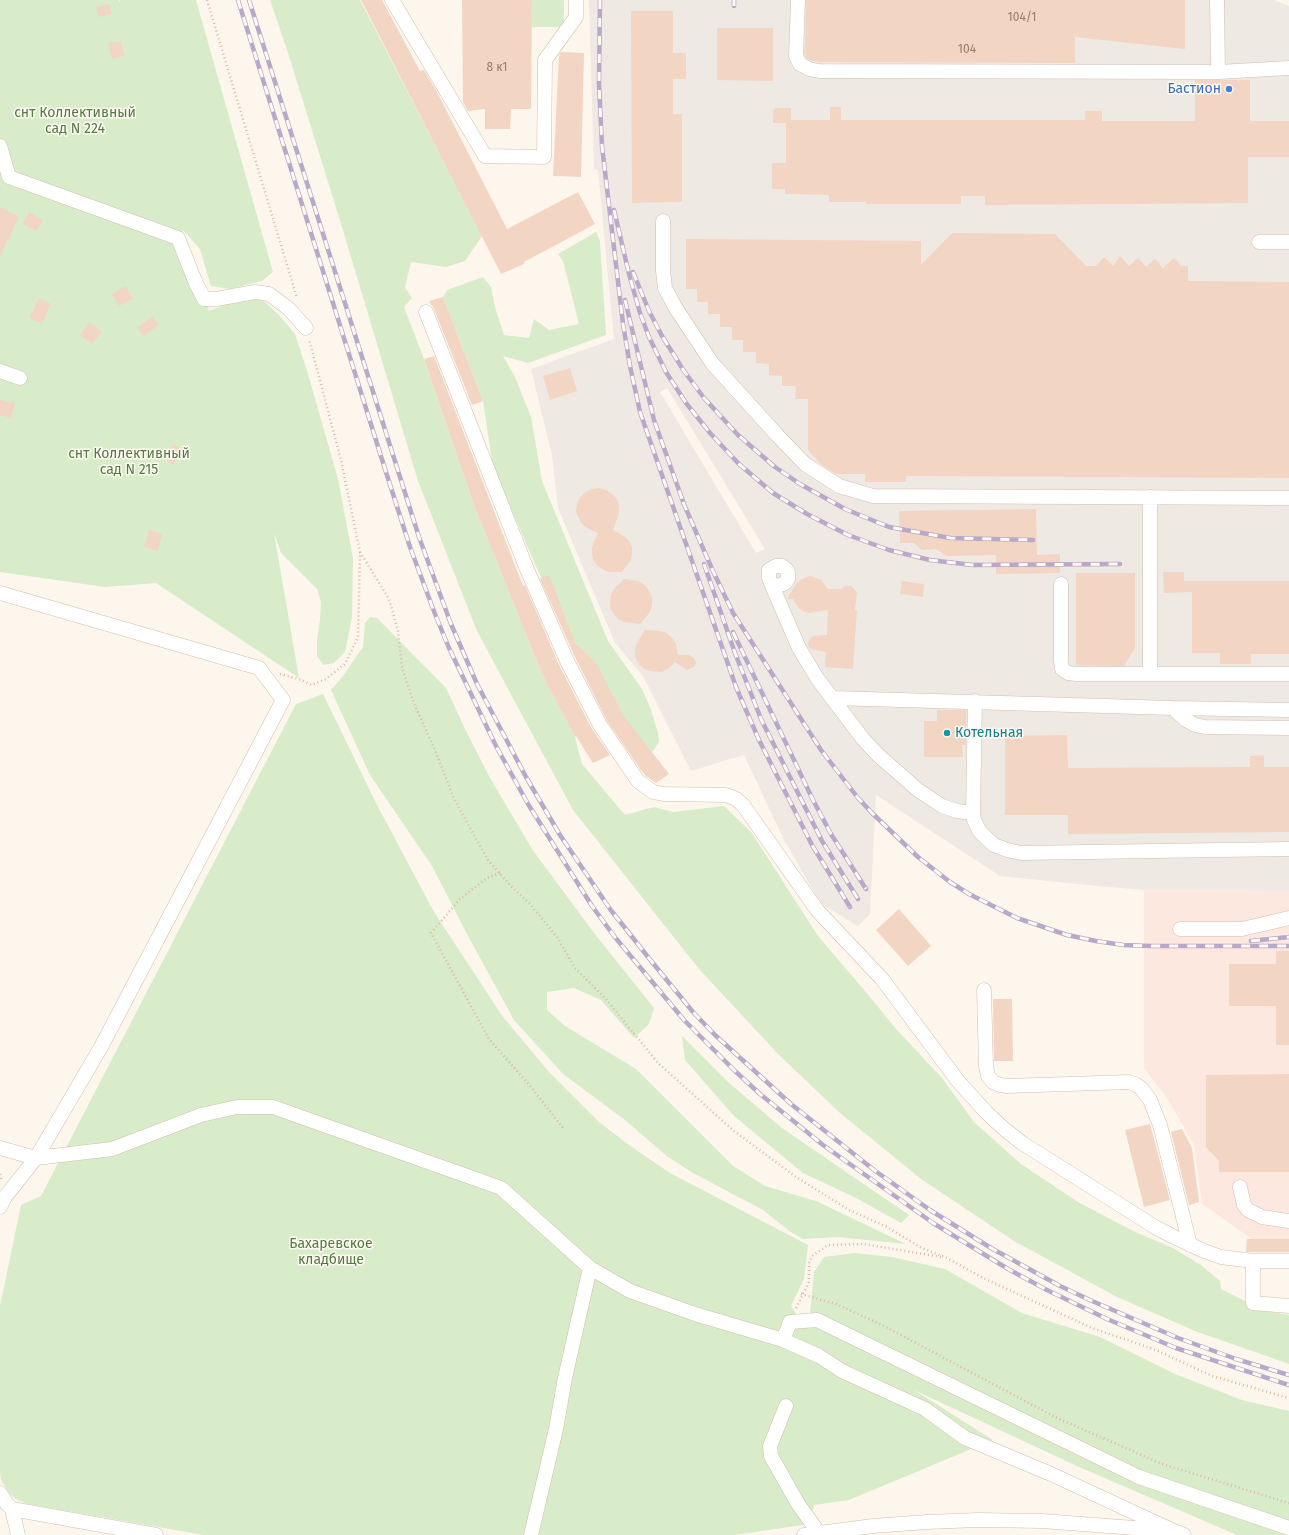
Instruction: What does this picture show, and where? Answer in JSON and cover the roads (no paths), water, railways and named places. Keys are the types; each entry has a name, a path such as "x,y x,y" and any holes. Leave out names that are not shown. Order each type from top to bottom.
{"street":[{"path":"392,0 485,156 544,157 545,60 576,16 576,0"},
{"path":"798,0 796,56 800,64 808,69 1218,72 1289,68"},
{"path":"1217,0 1218,72"},
{"path":"0,146 9,177 178,238 195,281 204,298 216,299 255,292 269,294 289,309 306,328"},
{"path":"663,221 663,270 665,288 675,307 712,362 777,434 805,464 839,486 873,496 1289,498"},
{"path":"1259,242 1289,242"},
{"path":"426,312 526,567 567,661 600,725 638,781 653,792 663,794 726,795 736,799 750,814 817,910 882,979 949,1070 986,1112 1022,1144 1155,1227 1190,1245 1221,1257 1289,1261"},
{"path":"0,371 20,378"},
{"path":"1150,497 1150,674"},
{"path":"1061,584 1061,661 1062,669 1068,674 1289,674"},
{"path":"773,588 799,648 817,678 868,744 918,790 942,806 957,811 973,813"},
{"path":"0,593 259,668 283,700 100,1047 36,1158 5,1197 0,1207"},
{"path":"832,698 1289,710"},
{"path":"975,701 973,813 977,826 990,843 1014,852 1289,849"},
{"path":"1173,708 1186,720 1205,728 1289,728"},
{"path":"1180,929 1242,929 1289,918"},
{"path":"984,990 986,1066 988,1076 993,1082 1007,1086 1129,1082 1136,1084 1141,1088 1150,1100 1160,1125 1190,1245"},
{"path":"0,1148 36,1158 112,1149 201,1115 237,1108 273,1106 501,1188 590,1268 630,1291 695,1314 783,1340 819,1356 842,1372 925,1409 964,1438 1051,1474 1179,1533"},
{"path":"1240,1187 1244,1205 1248,1210 1262,1217 1289,1221"},
{"path":"1253,1260 1253,1303 1289,1306"},
{"path":"531,1535 556,1429 565,1378 590,1268"},
{"path":"783,1340 790,1322 817,1320 1139,1477 1289,1528"},
{"path":"786,1406 770,1446 771,1456 798,1504 819,1533"},
{"path":"0,1493 6,1504 12,1509 156,1535"},
{"path":"12,1509 18,1535"},
{"path":"804,1535 873,1526 978,1520 1042,1521 1179,1533"}],"railway":[{"path":"238,0 410,547 435,614 449,648 496,746 528,804 592,906 614,936 684,1020 760,1094 823,1145 933,1223 1008,1269 1107,1319 1176,1348 1289,1385"},
{"path":"249,0 419,537 451,624 477,684 526,777 560,835 610,909 693,1012 715,1035 791,1104 874,1170 930,1210 991,1248 1060,1286 1092,1301 1178,1338 1236,1359 1289,1375"},
{"path":"600,0 599,84 602,146 623,324 640,412 736,687 759,740 812,845 850,907"},
{"path":"734,0 734,6"},
{"path":"614,210 640,313 649,337 666,372 686,403 710,433 739,464 773,493 807,514 848,535 889,550 930,560 972,565 1120,564"},
{"path":"633,272 649,311 662,336 684,371 704,398 738,435 775,467 800,484 845,509 889,527 950,538 1033,540"},
{"path":"625,300 654,420 685,507"},
{"path":"683,502 733,613 821,750 858,798 872,813 918,857 950,882 969,894 1017,918 1067,935 1096,941 1123,945 1150,946 1289,946"},
{"path":"704,564 735,653 761,719 822,841 858,899"},
{"path":"733,632 813,800 831,834 866,889"},
{"path":"1251,941 1289,937"}],"place":[{"name":"Бастион","path":"1229,89"},
{"name":"Котельная","path":"947,733"}],"park label":[{"name":"снт Коллективный сад N 224","path":"75,122"},
{"name":"снт Коллективный сад N 215","path":"129,462"},
{"name":"Бахаревское кладбище","path":"331,1252"}]}
